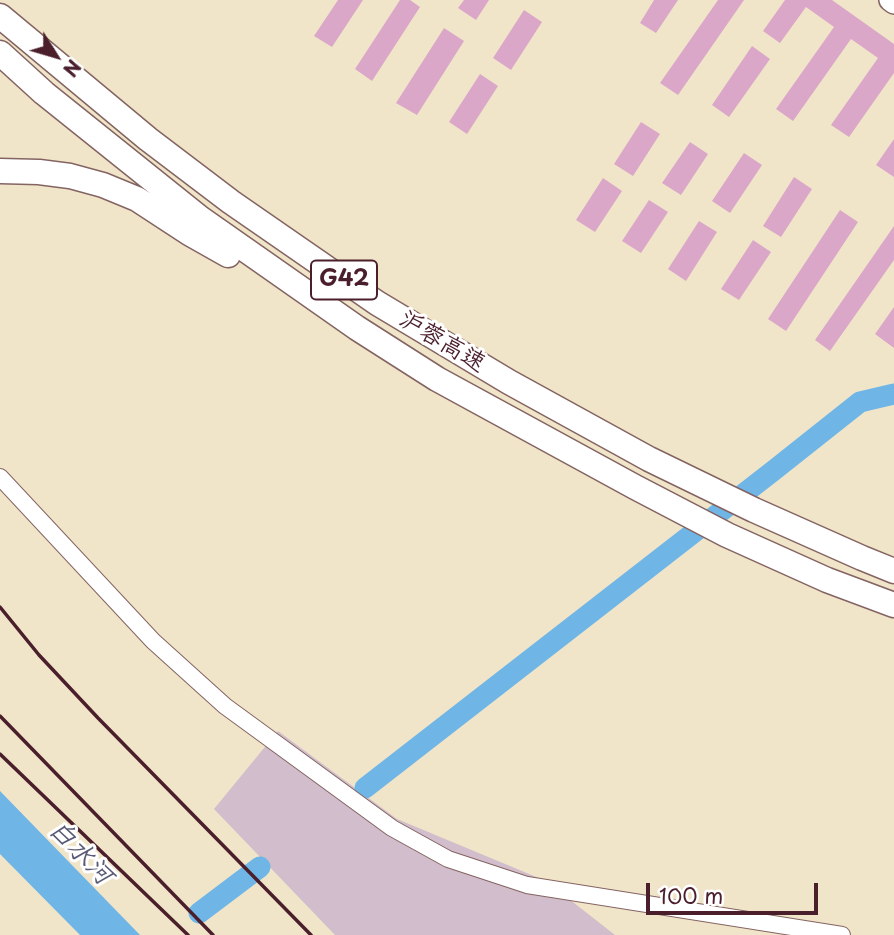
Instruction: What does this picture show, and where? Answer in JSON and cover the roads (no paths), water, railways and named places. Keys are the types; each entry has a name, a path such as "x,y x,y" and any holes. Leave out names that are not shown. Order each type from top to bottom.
{"highway":[{"name":"沪蓉高速","path":"0,16 158,147 231,202 377,303 509,382 649,459 754,510 894,571"},
{"name":"沪蓉高速","path":"0,53 44,93 200,218 357,328 437,379 727,534 827,580 894,605"},
{"path":"0,171 70,176 103,185 137,199 190,233 357,328"}],"street":[{"path":"0,477 153,641 225,706 392,828 448,859 527,885 842,935"}],"water":[{"name":"白水河","path":"0,791 140,935 80,935 0,854"}],"waterway":[{"path":"365,788 860,402 894,394"},
{"path":"199,913 260,867"}],"railway":[{"path":"0,607 39,655 98,718 311,935"},
{"path":"0,716 213,935"},
{"path":"0,754 188,935"}]}
